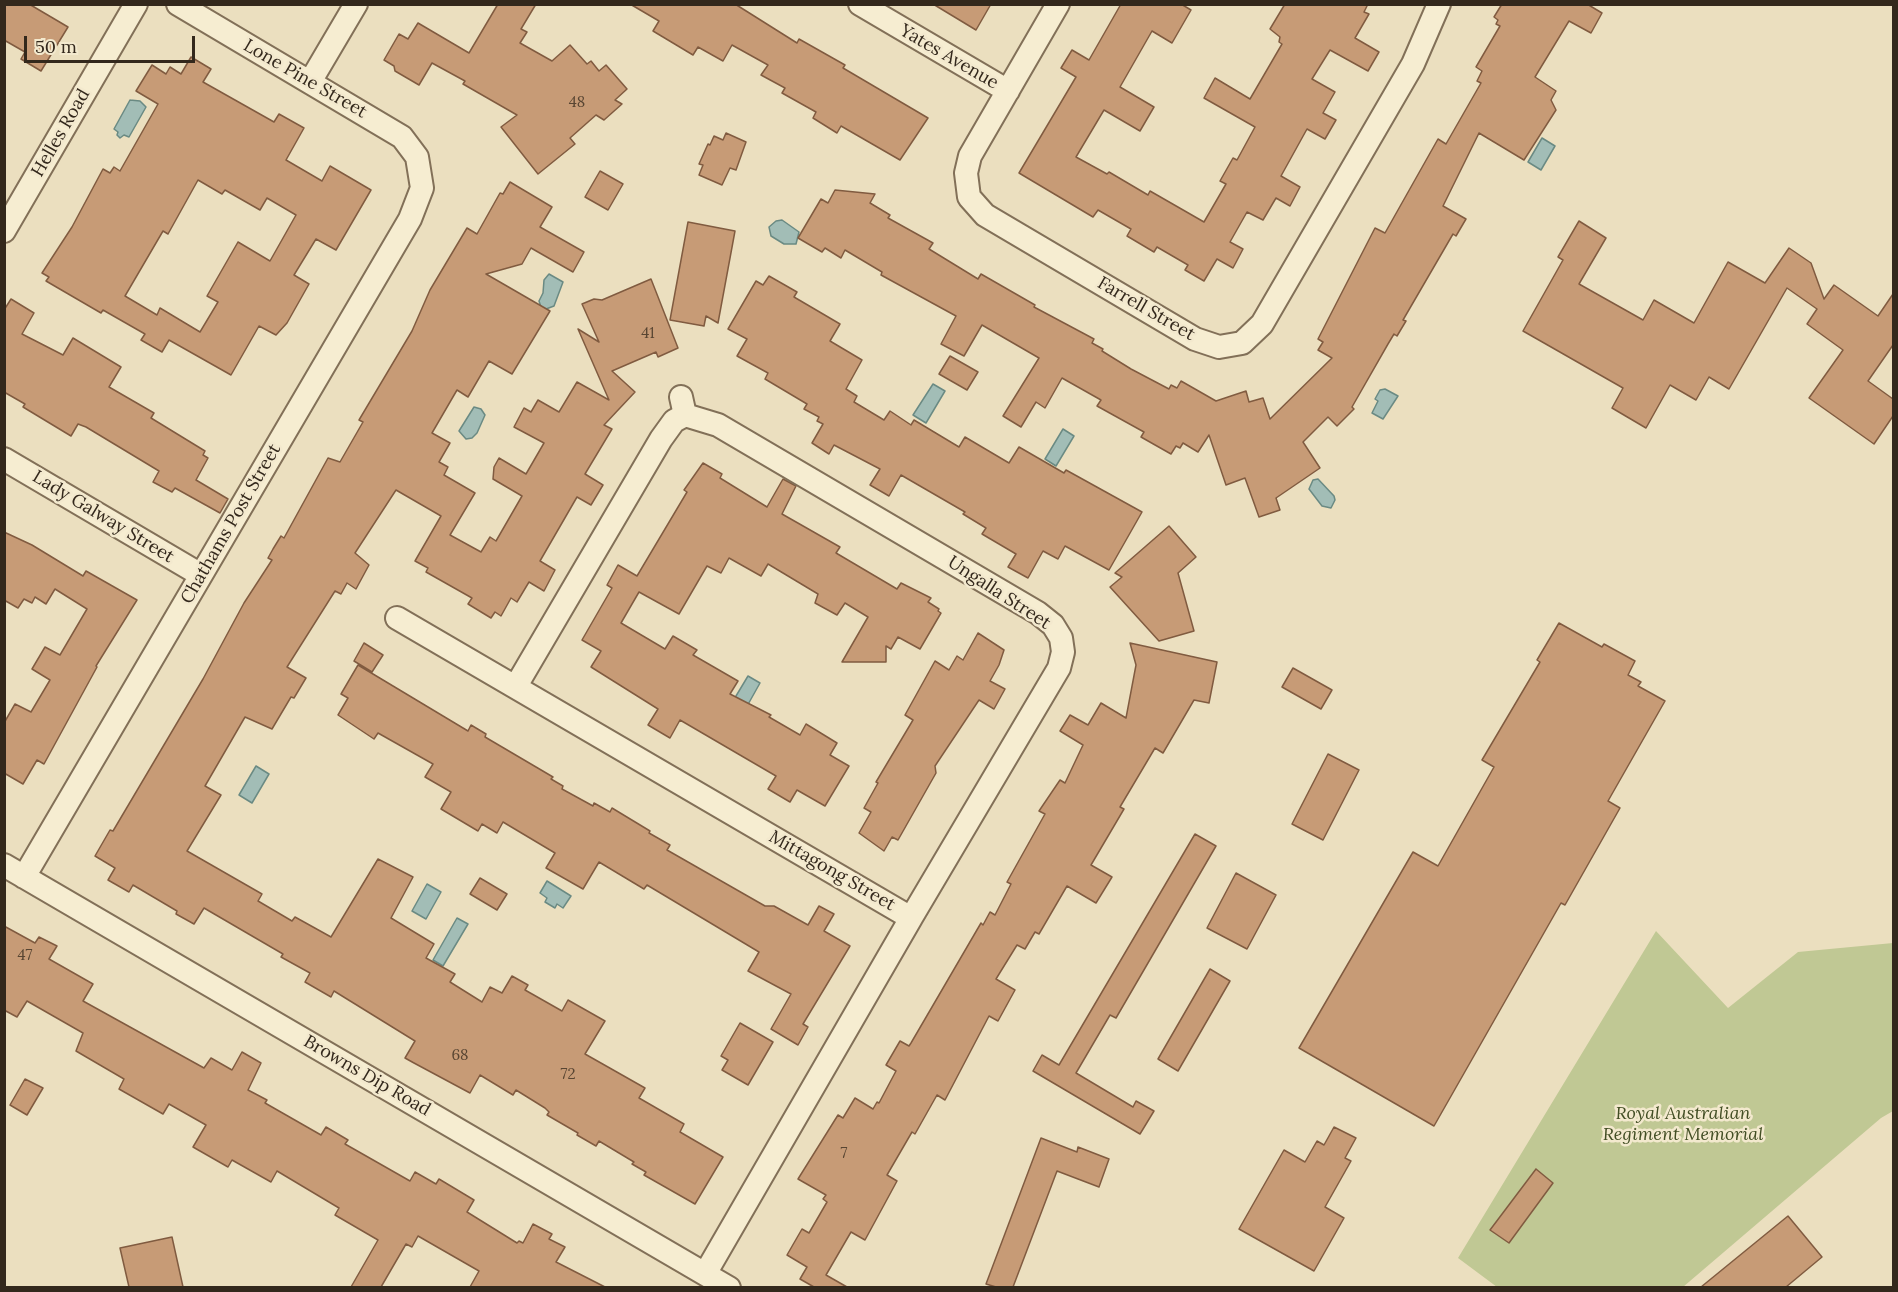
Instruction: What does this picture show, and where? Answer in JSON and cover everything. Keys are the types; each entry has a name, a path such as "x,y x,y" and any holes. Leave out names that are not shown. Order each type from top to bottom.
{"street":[{"name":"Helles Road","path":"4,231 136,4"},
{"name":"Lone Pine Street","path":"178,4 402,137 412,149 420,166"},
{"path":"310,82 356,4"},
{"name":"Yates Avenue","path":"860,4 1008,91"},
{"name":"Farrell Street","path":"1058,4 968,164 966,188 973,203 985,215 1195,339 1219,347 1234,346 1249,338 1262,324 1413,64 1439,4"},
{"name":"Chathams Post Street","path":"14,871 201,575 415,209 422,188 420,166"},
{"name":"Ungalla Street","path":"516,687 661,439 683,406 718,425 1046,619 1061,638 1063,652 1059,668 911,918"},
{"name":"Lady Galway Street","path":"4,459 201,575"},
{"name":"Mittagong Street","path":"398,618 911,918 705,1274"},
{"name":"Browns Dip Road","path":"14,871 729,1287"}],"green space":[{"name":"Royal Australian Regiment Memorial","path":"1656,931 1728,1008 1798,952 1893,943 1893,1111 1881,1118 1683,1287 1497,1287 1458,1258"}],"water":[{"path":"130,100 140,101 146,107 129,137 124,135 120,138 114,129"},
{"path":"1542,138 1555,146 1541,170 1528,162"},
{"path":"782,220 799,232 796,244 784,244 771,236 769,227 776,221"},
{"path":"549,274 563,282 554,306 546,309 541,307 539,301 543,293 544,280"},
{"path":"933,384 945,391 926,423 913,415"},
{"path":"1385,389 1398,396 1383,419 1372,413 1378,401 1375,399 1380,390"},
{"path":"474,407 481,409 485,415 477,433 472,438 466,439 459,431"},
{"path":"1063,429 1074,436 1056,466 1045,459"},
{"path":"1318,479 1334,496 1335,500 1331,508 1322,506 1309,489 1313,480"},
{"path":"748,676 760,683 746,708 733,701"},
{"path":"256,766 269,774 252,803 239,795"},
{"path":"547,881 571,896 563,908 557,904 555,908 545,902 547,898 540,893"},
{"path":"427,884 441,892 426,919 412,911"},
{"path":"457,918 468,924 443,966 433,960"}],"building":[{"path":"4,4 29,4 68,27 41,71 21,59 25,52 4,40"},
{"path":"498,4 536,4 521,29 527,32 520,43 552,61 570,45 587,64 591,61 599,71 606,65 627,89 615,100 622,104 604,120 596,115 570,138 575,144 538,174 501,127 517,115 463,84 465,81 432,63 419,85 395,71 394,66 384,60 399,34 408,39 418,23 469,53"},
{"path":"630,4 735,4 797,43 799,39 845,65 843,68 928,118 900,160 841,126 837,133 813,118 816,112 782,93 785,88 761,75 768,65 732,45 723,61 698,47 693,55 653,31 659,21"},
{"path":"933,4 991,4 976,30"},
{"path":"1121,4 1181,4 1191,10 1172,43 1152,31 1120,87 1154,107 1140,131 1104,110 1076,157 1107,174 1109,172 1148,195 1150,191 1204,222 1226,184 1220,181 1233,158 1237,160 1255,127 1204,98 1215,78 1250,99 1282,44 1279,42 1280,37 1270,29 1285,4 1368,4 1364,12 1369,14 1355,38 1379,52 1368,71 1330,50 1312,79 1335,92 1323,113 1336,120 1325,139 1307,129 1281,176 1300,187 1290,206 1276,198 1263,220 1247,212 1230,242 1243,249 1233,268 1217,259 1204,281 1185,270 1188,265 1157,247 1154,252 1127,236 1131,229 1098,210 1093,217 1019,173 1076,77 1061,68 1072,50 1089,60"},
{"path":"1502,4 1587,4 1602,13 1591,33 1569,21 1535,77 1556,91 1551,100 1556,110 1524,160 1479,133 1443,206 1466,219 1456,236 1453,234 1403,320 1406,321 1397,336 1394,334 1388,344 1352,407 1354,409 1337,426 1328,417 1303,442 1320,468 1276,498 1280,510 1259,517 1245,478 1226,485 1209,435 1198,452 1183,443 1180,448 1176,446 1171,454 1141,437 1144,432 1097,406 1101,400 1062,378 1045,408 1036,402 1021,427 1003,416 1039,358 982,325 964,356 941,344 956,316 881,275 882,272 845,250 841,258 825,248 822,252 798,238 821,199 828,203 835,190 875,194 870,203 890,215 888,218 933,243 929,249 978,279 981,274 1035,305 1034,307 1094,339 1092,343 1131,369 1169,389 1171,385 1177,388 1181,381 1216,401 1246,391 1249,402 1263,398 1270,419 1332,358 1318,350 1323,342 1318,339 1375,228 1385,233 1438,139 1446,144 1481,83 1477,81 1482,71 1476,67 1500,26 1496,24 1498,20 1494,17"},
{"path":"191,57 211,69 203,82 274,122 279,114 304,128 286,160 322,181 330,166 371,190 336,250 316,239 294,275 309,284 287,323 276,335 259,326 231,375 169,340 162,352 141,340 145,334 103,310 101,313 46,281 49,277 42,273 72,227 103,169 110,173 114,167 120,171 158,104 136,91 152,65 166,74 170,67 181,74","holes":["198,180 222,194 225,190 260,210 267,198 296,215 270,261 238,242 207,296 218,302 200,332 160,308 157,315 125,296 163,231 168,234"]},
{"path":"726,133 746,142 736,170 730,168 722,185 699,175 703,165 699,164 714,136 723,140"},
{"path":"600,171 623,184 608,210 585,197"},
{"path":"510,182 552,207 540,227 584,252 573,272 531,248 522,264 486,274 550,311 512,374 489,361 468,397 457,390 432,433 450,443 439,462 448,467 444,475 475,493 450,535 481,552 490,537 496,541 522,496 493,479 494,467 499,458 526,474 544,443 514,427 524,408 531,412 538,400 559,412 577,382 609,400 578,329 599,342 582,304 594,299 602,300 651,279 678,348 658,357 656,352 612,371 635,392 604,425 612,429 585,474 603,485 591,505 577,497 540,561 555,570 544,591 529,582 517,602 511,598 501,616 495,612 491,618 468,604 472,598 426,572 428,568 415,561 441,516 396,490 355,553 369,565 356,589 347,583 341,594 335,591 287,667 306,678 294,698 291,697 272,729 245,717 205,786 221,795 187,851 262,894 258,901 292,921 295,917 331,937 378,859 413,877 391,918 434,944 426,958 455,974 450,982 482,1002 490,987 502,993 512,976 528,985 525,990 562,1011 568,1000 605,1021 585,1054 645,1088 639,1098 684,1124 680,1132 723,1157 695,1204 644,1175 646,1172 632,1164 634,1162 599,1141 596,1146 577,1135 578,1133 547,1115 549,1112 545,1108 516,1090 513,1095 480,1075 470,1093 405,1058 415,1041 334,991 331,997 305,982 310,973 281,957 283,954 204,908 194,924 133,885 129,892 108,880 115,868 95,856 110,830 113,831 203,679 244,603 272,560 268,558 273,549 281,536 284,538 328,458 340,462 363,422 359,420 412,331 430,290 467,228 477,234 500,193 503,194"},
{"path":"1579,221 1606,238 1579,284 1643,320 1654,300 1694,323 1728,262 1765,283 1789,248 1811,263 1824,299 1834,285 1878,316 1893,294 1893,345 1868,381 1893,399 1893,416 1874,444 1809,398 1843,350 1807,324 1817,309 1787,288 1729,389 1709,377 1696,400 1670,385 1646,428 1612,408 1623,388 1523,331 1563,260 1558,257"},
{"path":"688,222 735,231 718,323 706,316 704,326 670,320"},
{"path":"769,276 797,292 794,297 840,324 830,341 862,360 846,389 857,396 854,402 884,420 890,411 911,425 914,420 959,447 965,437 1009,463 1019,447 1064,473 1066,470 1142,512 1109,570 1065,546 1058,559 1043,551 1028,578 1008,567 1016,554 982,534 986,528 963,514 965,512 901,475 889,496 870,485 880,469 834,445 829,454 812,443 823,424 817,421 819,417 804,409 807,404 765,379 768,373 737,356 747,339 728,329 756,281 763,285"},
{"path":"11,299 34,313 22,334 63,355 73,338 121,367 109,387 154,413 151,418 205,451 203,455 208,458 196,480 228,499 220,513 175,488 172,492 153,482 159,471 86,427 78,424 71,436 23,407 25,404 4,392 4,310"},
{"path":"950,356 978,372 967,390 939,374"},
{"path":"703,463 722,474 720,478 767,507 783,479 796,486 782,514 840,547 836,553 897,589 901,583 931,598 928,602 941,613 920,649 898,637 891,649 886,646 886,662 842,662 868,617 845,603 837,615 815,603 818,594 768,564 761,576 729,558 721,573 707,566 679,614 639,592 621,623 665,649 673,636 697,650 693,655 738,681 730,694 771,715 769,717 800,735 806,724 837,743 830,755 849,766 825,806 797,790 790,802 768,789 776,776 680,720 670,738 648,725 658,709 591,667 601,651 582,640 612,588 607,585 618,565 637,576 687,492 684,490"},
{"path":"1169,526 1196,557 1178,573 1194,631 1159,641 1110,587 1122,577 1115,573"},
{"path":"4,532 32,545 83,576 86,571 137,600 96,666 44,764 37,760 23,784 4,773 4,723 15,704 31,712 50,680 32,669 45,647 60,655 87,609 55,589 46,604 35,597 32,603 24,599 18,608 4,600"},
{"path":"1559,623 1602,647 1604,644 1635,661 1628,675 1641,682 1638,686 1665,701 1608,801 1620,808 1565,905 1561,903 1434,1126 1299,1048 1413,852 1438,866 1494,767 1482,760 1540,662 1537,660"},
{"path":"978,633 1004,650 990,681 1005,689 994,709 979,700 935,766 936,773 898,840 892,837 884,851 859,833 871,812 864,808 878,783 876,782 913,720 905,715 935,661 949,670 957,656 963,660"},
{"path":"364,643 383,655 372,672 354,661"},
{"path":"1130,643 1217,662 1209,703 1194,700 1163,753 1155,748 1120,807 1124,809 1091,865 1112,877 1096,903 1067,886 1039,934 1035,932 1025,949 1017,945 996,979 1015,990 998,1021 989,1016 945,1100 937,1095 915,1134 912,1132 887,1175 897,1181 865,1240 851,1232 826,1275 847,1287 814,1287 800,1279 807,1267 787,1255 802,1229 809,1233 827,1202 823,1199 826,1195 798,1179 838,1115 843,1118 855,1098 873,1109 877,1102 879,1103 896,1071 886,1065 900,1041 909,1046 981,923 983,925 990,912 995,915 1011,884 1007,882 1045,814 1039,811 1060,780 1065,783 1083,745 1060,731 1070,715 1088,725 1101,703 1126,718 1136,665"},
{"path":"358,665 468,731 471,725 486,734 485,737 553,777 551,779 563,786 562,789 593,806 594,803 610,812 612,808 670,845 667,850 765,906 774,906 808,925 819,906 834,914 824,931 850,946 803,1024 808,1027 798,1045 771,1029 791,994 748,971 759,952 647,885 644,889 599,862 583,889 546,868 555,853 503,822 497,833 482,824 478,831 441,809 451,792 425,777 433,764 378,733 374,739 338,715 348,698 341,694"},
{"path":"1293,668 1332,690 1321,709 1282,687"},
{"path":"1328,754 1359,770 1323,840 1292,824"},
{"path":"1195,834 1216,846 1116,1018 1110,1015 1076,1073 1133,1107 1136,1101 1154,1111 1140,1134 1033,1071 1042,1055 1059,1065"},
{"path":"1236,873 1276,895 1247,949 1207,928"},
{"path":"480,878 507,894 497,910 470,894"},
{"path":"4,926 35,943 39,937 57,946 49,959 93,984 83,1001 204,1068 211,1058 232,1070 242,1052 261,1063 248,1090 267,1100 265,1103 321,1135 326,1127 348,1140 345,1144 410,1181 415,1172 436,1184 439,1179 474,1200 467,1212 517,1243 519,1241 523,1243 533,1224 552,1234 549,1239 565,1247 556,1262 605,1287 470,1287 479,1271 418,1236 412,1247 406,1244 381,1287 351,1287 378,1240 335,1215 339,1208 277,1171 271,1182 232,1160 228,1167 193,1147 206,1125 169,1104 163,1114 119,1089 124,1079 76,1051 83,1033 27,1001 17,1017 4,1010"},
{"path":"1210,969 1230,981 1178,1071 1158,1059"},
{"path":"740,1023 773,1042 748,1085 722,1070 728,1060 721,1056"},
{"path":"25,1079 43,1088 27,1115 10,1105"},
{"path":"1334,1127 1356,1138 1345,1158 1351,1161 1325,1207 1344,1218 1314,1271 1239,1229 1284,1150 1305,1162 1317,1141 1324,1145"},
{"path":"1041,1138 1077,1152 1078,1147 1109,1159 1099,1187 1057,1171 1013,1287 996,1287 986,1284"},
{"path":"1536,1169 1553,1183 1509,1243 1490,1230"},
{"path":"1788,1216 1822,1257 1786,1287 1701,1287"},
{"path":"172,1237 183,1287 129,1287 120,1248"}]}
